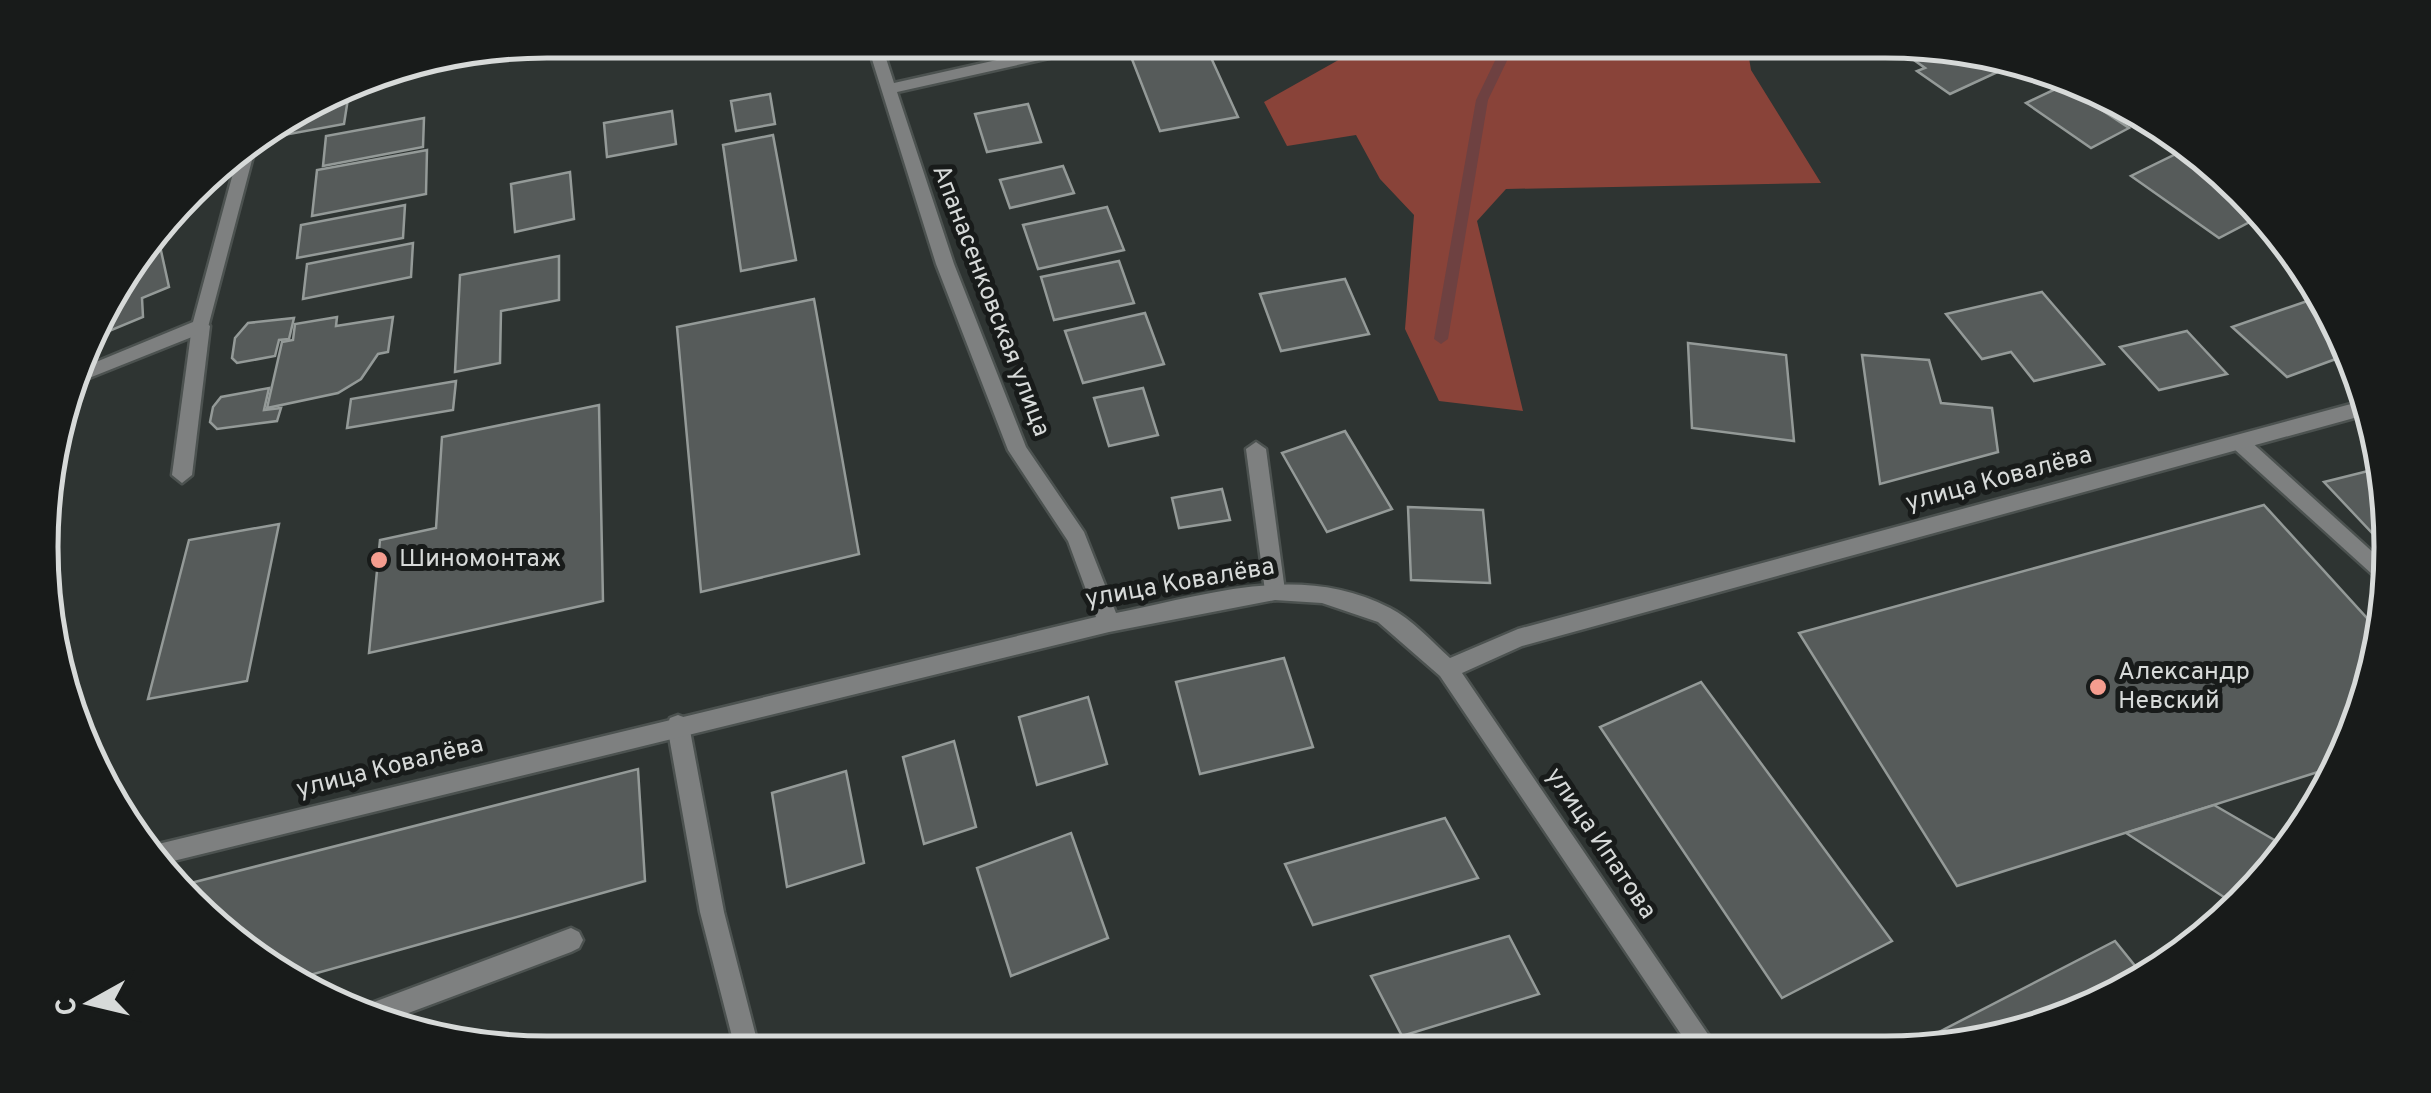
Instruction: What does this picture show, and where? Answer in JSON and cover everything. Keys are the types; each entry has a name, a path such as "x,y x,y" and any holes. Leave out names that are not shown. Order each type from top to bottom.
{"street":[{"name":"Апанасенковская улица","path":"878,58 945,264 1018,450 1078,538 1109,623"},
{"path":"888,90 1028,58"},
{"path":"182,475 201,326 243,164"},
{"path":"90,372 201,326"},
{"name":"улица Ковалёва","path":"166,852 1109,623 1275,591 1322,594 1384,615 1448,668 1518,638 2354,411"},
{"path":"2240,443 2373,565"},
{"path":"1256,449 1275,591"},
{"name":"улица Ипатова","path":"1448,668 1697,1036"},
{"path":"678,725 712,912 744,1036"},
{"path":"387,1009 571,940"}],"shaded area":[{"path":"1342,58 1749,58 1751,70 1821,183 1506,189 1477,221 1523,411 1439,401 1405,329 1414,215 1380,179 1356,135 1287,146 1264,102"}],"building":[{"path":"1132,58 1211,58 1238,117 1160,131"},
{"path":"1912,59 1999,71 1950,94 1917,71 1925,68"},
{"path":"2056,89 2094,105 2129,128 2091,148 2026,103"},
{"path":"770,94 775,124 736,131 731,101"},
{"path":"348,100 344,124 284,135 302,123"},
{"path":"1028,104 1041,142 987,152 975,114"},
{"path":"672,111 676,144 607,157 604,123"},
{"path":"424,118 423,147 323,166 326,136"},
{"path":"773,135 796,260 741,271 723,145"},
{"path":"427,150 426,194 312,216 317,170"},
{"path":"2175,154 2250,222 2219,238 2131,176"},
{"path":"1063,166 1074,193 1010,208 1000,180"},
{"path":"570,172 574,219 515,232 511,184"},
{"path":"405,205 403,238 297,258 301,225"},
{"path":"1107,207 1124,250 1038,269 1023,225"},
{"path":"413,243 411,277 303,299 307,264"},
{"path":"160,247 169,287 142,298 143,317 107,332"},
{"path":"559,256 559,300 501,311 500,363 455,372 460,275"},
{"path":"1119,261 1134,303 1054,320 1041,277"},
{"path":"1345,279 1369,334 1281,351 1260,294"},
{"path":"2042,292 2104,364 2034,381 2011,352 1982,359 1946,314"},
{"path":"814,299 859,554 701,592 677,327"},
{"path":"2307,301 2336,359 2287,377 2232,327"},
{"path":"1145,313 1164,364 1083,383 1065,331"},
{"path":"337,317 336,326 393,317 388,352 378,354 361,379 338,393 267,408 282,342 293,340 295,324"},
{"path":"294,318 289,339 279,340 275,356 237,363 232,358 235,338 248,323"},
{"path":"2187,331 2227,374 2159,390 2120,347"},
{"path":"1688,343 1786,355 1794,441 1692,428"},
{"path":"1862,355 1929,360 1941,403 1992,408 1998,452 1880,484"},
{"path":"456,381 453,410 347,428 351,399"},
{"path":"269,388 264,410 281,408 277,421 217,429 210,422 213,407 221,397"},
{"path":"1143,388 1158,435 1109,446 1094,398"},
{"path":"599,405 603,601 369,653 380,540 436,528 442,437"},
{"path":"1345,431 1392,509 1327,532 1282,453"},
{"path":"2367,471 2373,534 2324,482"},
{"path":"1222,489 1230,520 1179,528 1172,498"},
{"name":"Александр Невский","path":"2264,505 2368,619 2348,704 2318,772 1957,886 1799,633"},
{"path":"1408,507 1483,510 1490,583 1411,580"},
{"path":"279,524 247,681 148,699 189,540"},
{"path":"1284,658 1313,747 1200,774 1176,682"},
{"path":"1701,682 1892,941 1782,998 1600,727"},
{"path":"1088,697 1107,764 1037,785 1019,717"},
{"path":"954,741 976,827 924,844 903,757"},
{"path":"638,769 645,881 311,975 249,934 192,883"},
{"path":"846,771 864,863 787,887 772,793"},
{"path":"2214,805 2275,840 2224,897 2126,833"},
{"path":"1445,818 1478,878 1313,925 1285,864"},
{"path":"1071,833 1108,938 1011,976 977,868"},
{"path":"1509,936 1539,994 1402,1036 1371,976"},
{"path":"2115,941 2135,966 2042,1010 1939,1032"}],"waterway":[{"path":"1441,339 1482,100 1502,58"}],"place":[{"name":"Шиномонтаж","path":"379,560"},
{"name":"Александр Невский","path":"2098,687"}]}
